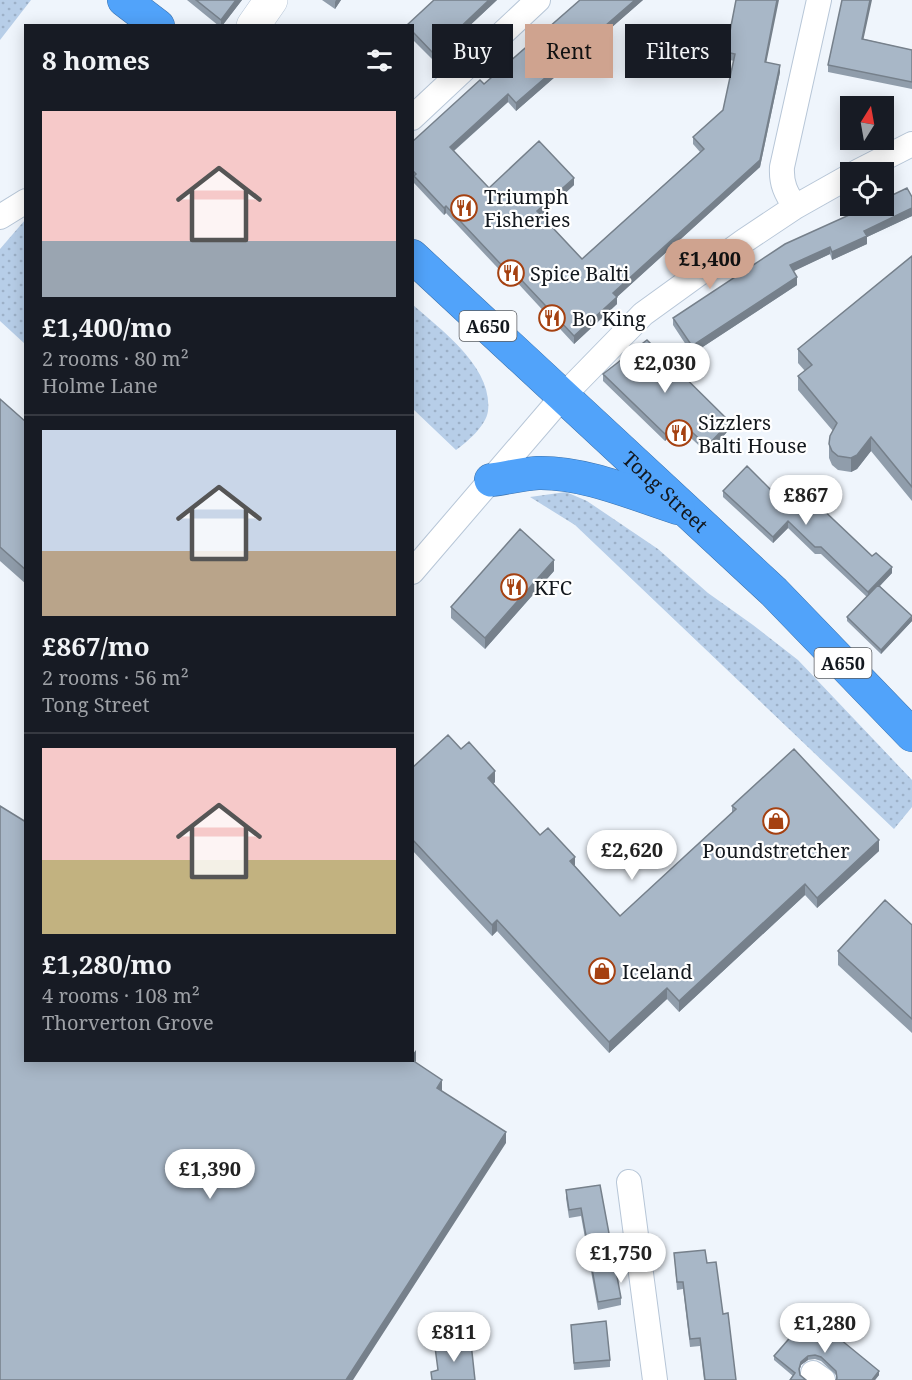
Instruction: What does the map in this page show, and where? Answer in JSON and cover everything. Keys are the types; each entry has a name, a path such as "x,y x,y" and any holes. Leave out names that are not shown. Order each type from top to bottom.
{"highway":[{"path":"124,0 155,24"},
{"name":"Tong Street","path":"414,258 774,592 912,735"},
{"path":"491,480 538,473 567,476 594,481 683,509"}],"street":[{"path":"254,24 271,0"},
{"path":"414,116 538,0"},
{"path":"795,207 784,190 781,180 782,167 819,0"},
{"path":"877,162 912,144"},
{"path":"414,570 563,396 643,314 699,272 795,207 840,182"},
{"path":"0,217 24,202"},
{"path":"629,1182 655,1380"}],"shaded area":[{"path":"0,0 31,0 0,40"},
{"path":"24,221 24,343 0,321 0,249"},
{"path":"414,306 463,351 482,379 487,395 487,417 480,428 456,450 414,410"},
{"path":"566,492 587,501 658,549 708,593 798,660 912,780 912,807 894,829 575,525 530,497"}],"building":[{"path":"196,0 236,0 221,20"},
{"path":"434,0 489,0 464,24 432,24 432,52 414,33 414,24 408,24"},
{"path":"580,0 635,0 607,24 553,24"},
{"path":"736,0 777,0 765,62 780,65 760,160 613,293 617,297 574,336 513,271 510,274 446,206 444,208 414,176 416,174 414,172 414,140 480,80 484,84 491,78 513,78 513,59 525,48 525,78 545,78 516,103 508,94 450,147 489,188 539,141 574,178 537,211 582,259 704,149 693,137 723,110 735,54 731,53 731,26"},
{"path":"842,0 870,0 862,39 912,50 912,82 828,65"},
{"path":"907,188 912,197 912,208 864,231 867,236 832,252 830,247 790,265 797,277 692,346 673,318 785,244 847,216 894,216 894,194"},
{"path":"912,256 912,487 871,437 857,455 851,458 838,456 832,451 829,444 830,436 837,423 798,376 812,365 798,349"},
{"path":"647,340 730,422 707,446 679,420 665,434 603,374"},
{"path":"0,399 24,420 24,568 0,547"},
{"path":"747,466 783,502 798,486 872,556 876,553 892,567 868,592 821,547 815,547 788,521 773,537 723,491"},
{"path":"520,529 554,560 485,638 451,607"},
{"path":"878,585 912,616 881,650 847,617"},
{"path":"448,735 461,749 469,742 495,771 488,778 540,835 548,828 575,857 570,861 620,916 736,809 732,806 794,749 879,840 817,898 805,884 679,1001 667,988 609,1042 497,920 492,925 414,841 414,766"},
{"path":"0,806 24,821 24,1062 414,1061 442,1080 437,1088 506,1132 346,1380 0,1380"},
{"path":"885,900 912,925 912,1019 838,951"},
{"path":"600,1185 621,1298 598,1302 581,1208 569,1210 566,1190"},
{"path":"705,1250 707,1263 716,1262 723,1314 728,1313 736,1380 705,1380 700,1338 690,1339 683,1282 677,1282 674,1253"},
{"path":"813,1317 879,1371 872,1380 836,1380 836,1371 821,1357 815,1355 808,1356 801,1362 800,1375 806,1380 790,1380 795,1373 774,1356 794,1333 798,1336"},
{"path":"606,1321 610,1360 574,1363 571,1325"},
{"path":"471,1343 475,1380 432,1380 431,1372 438,1370 435,1347"}],"place":[{"name":"Triumph Fisheries","path":"464,208"},
{"name":"Spice Balti","path":"511,273"},
{"name":"Bo King","path":"552,318"},
{"name":"Sizzlers Balti House","path":"679,433"},
{"name":"KFC","path":"514,587"},
{"name":"Poundstretcher","path":"776,821"},
{"name":"Iceland","path":"602,971"}]}
